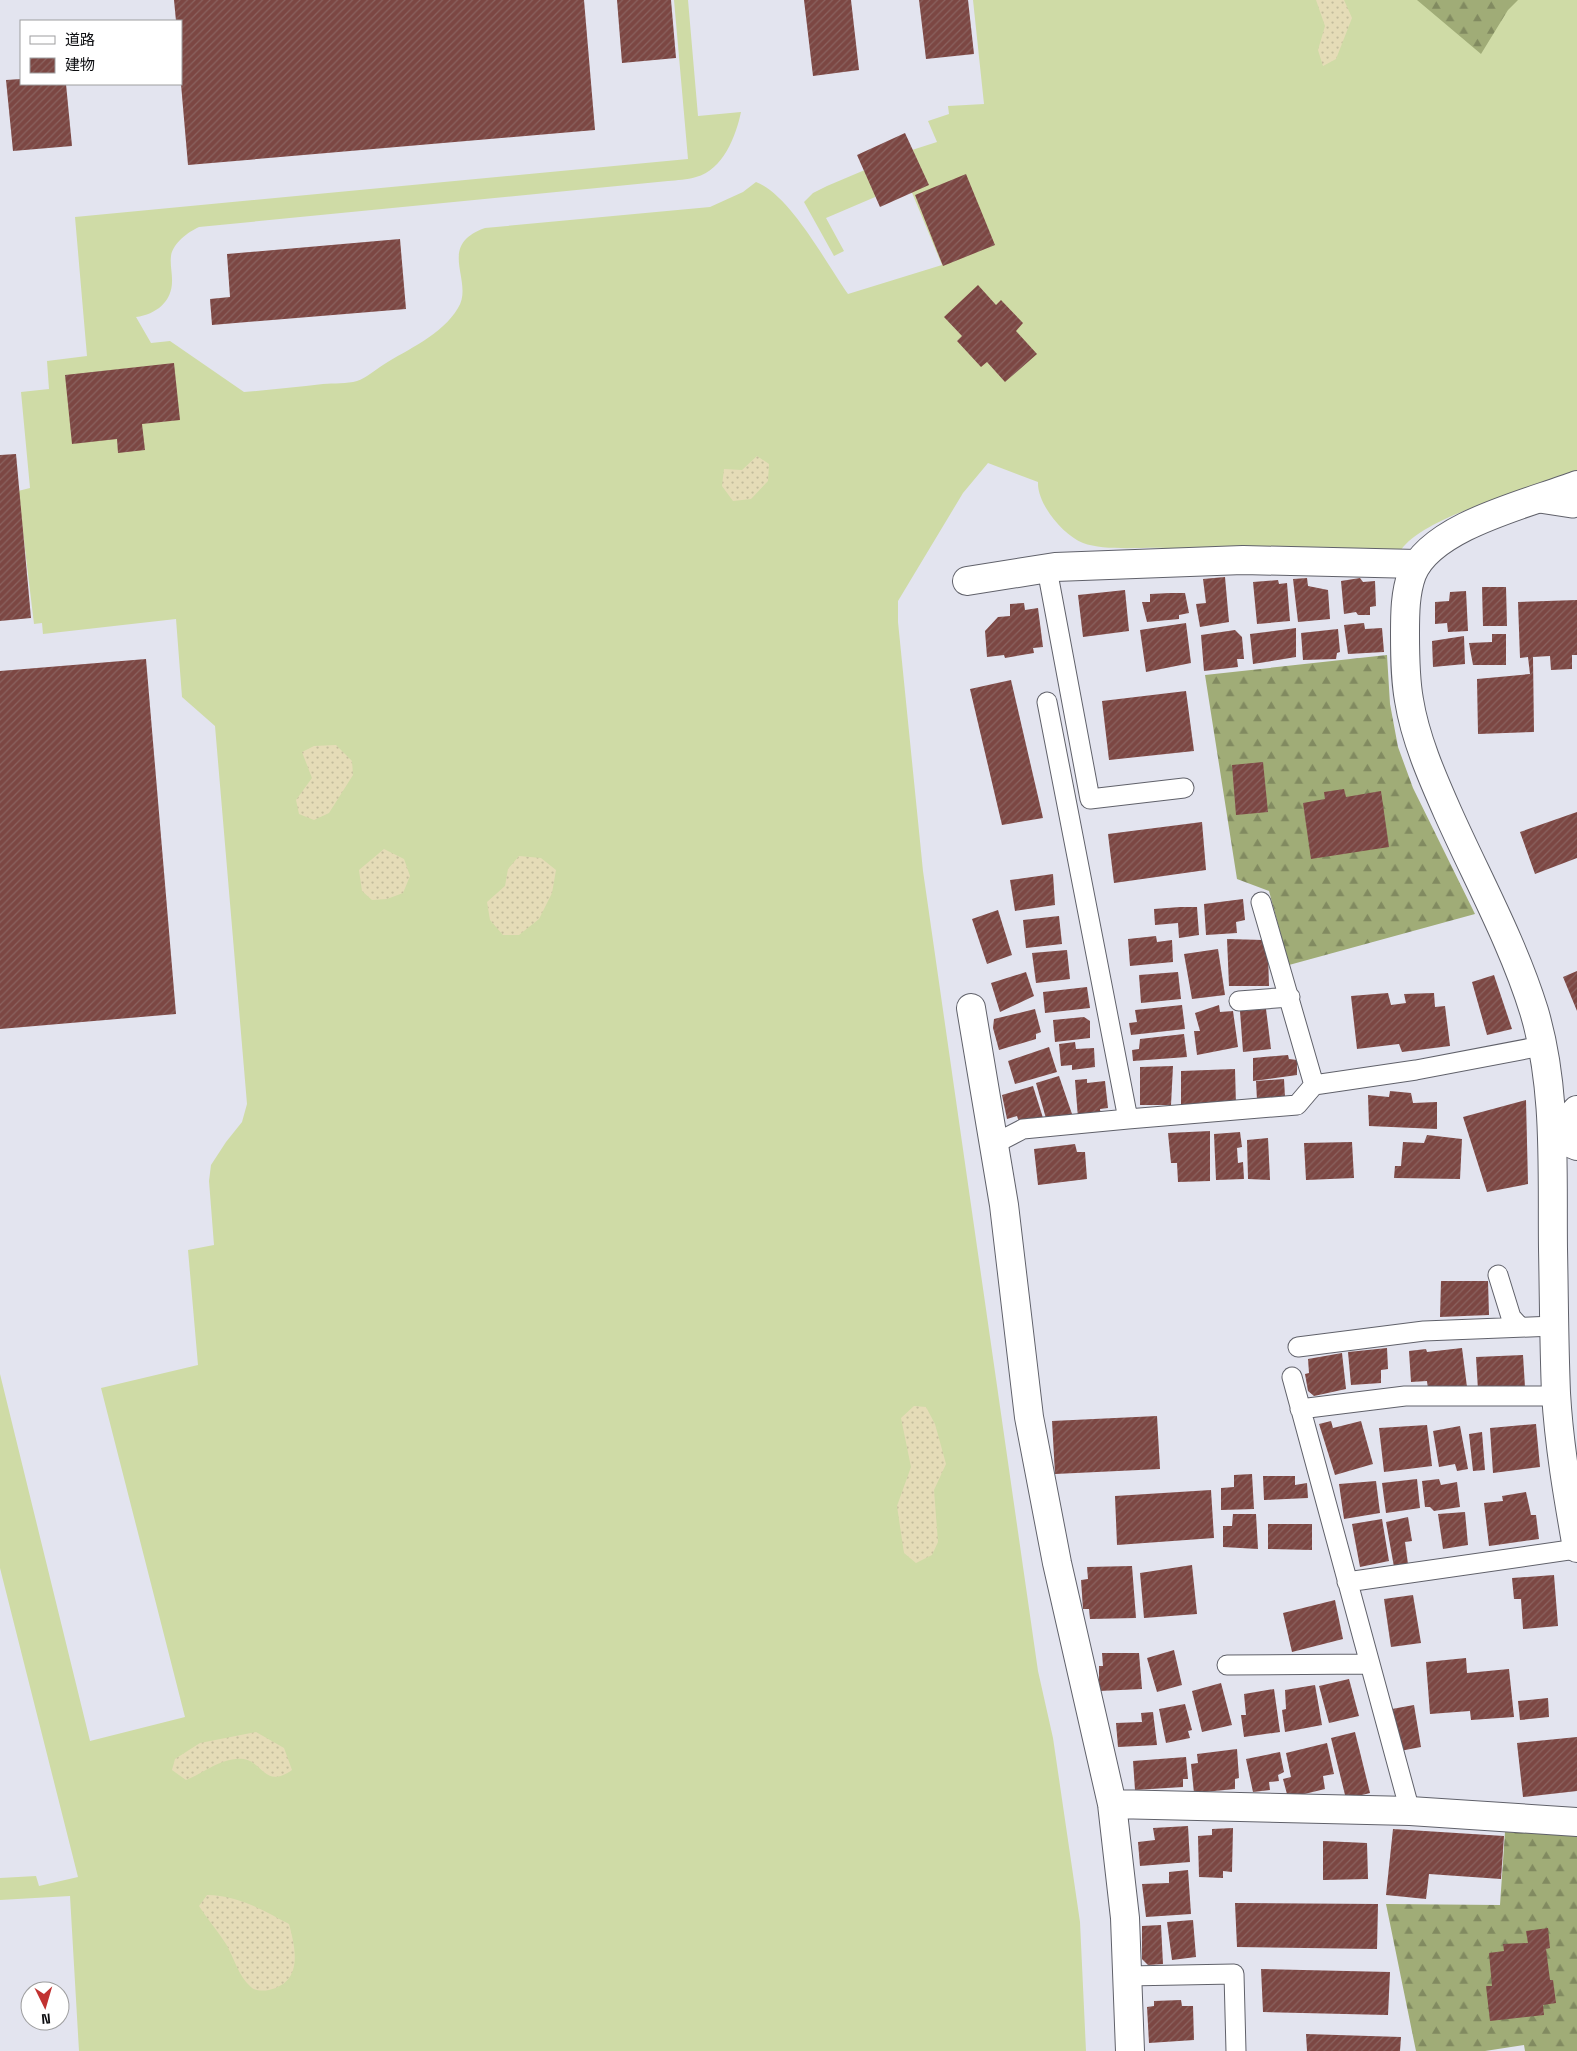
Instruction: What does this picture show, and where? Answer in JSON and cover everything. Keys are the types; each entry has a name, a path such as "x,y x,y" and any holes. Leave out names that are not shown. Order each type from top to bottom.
{"street":[{"path":"1577,485 1464,527 1446,538 1418,564 1408,589 1405,615 1405,662 1409,700 1414,721 1435,785 1521,976 1534,1012 1565,1141 1554,1326 1556,1396 1568,1495 1577,1548"},
{"path":"967,582 1047,569 1243,560 1418,564"},
{"path":"971,1008 1004,1205 1029,1418 1057,1563 1112,1804 1124,1918 1130,2051"},
{"path":"1565,1141 1577,1110"},
{"path":"1112,1804 1410,1811 1577,1822"}],"lane":[{"path":"1531,502 1577,507"},
{"path":"1047,569 1090,799 1184,788"},
{"path":"1047,702 1128,1119"},
{"path":"1261,902 1290,996 1314,1085"},
{"path":"1239,1002 1290,996"},
{"path":"994,1144 1023,1129 1297,1105 1314,1085 1416,1070 1542,1046"},
{"path":"1498,1275 1511,1317 1520,1327"},
{"path":"1298,1347 1424,1331 1554,1326"},
{"path":"1292,1378 1410,1811"},
{"path":"1300,1409 1405,1396 1556,1396"},
{"path":"1347,1582 1577,1548"},
{"path":"1227,1665 1370,1664"},
{"path":"1126,1976 1234,1974 1236,2051"}],"green space":[{"path":"674,0 688,0 698,116 741,112 736,131 727,151 714,167 705,173 682,180 199,227 182,238 172,251 172,287 167,300 151,313 136,317 151,343 170,341 244,392 357,381 424,341 451,318 462,298 459,254 462,244 470,235 485,228 710,207 743,192 756,182 769,189 794,215 848,294 942,265 908,183 826,218 844,251 834,256 804,202 813,193 827,186 912,150 937,142 928,121 949,114 948,106 984,104 973,0 1577,0 1577,472 1509,494 1456,514 1414,537 1401,550 1123,548 1101,547 1075,539 1060,526 1047,509 1039,491 1038,482 988,463 963,493 898,601 898,622 923,871 1038,1671 1053,1738 1080,1922 1086,2051 79,2051 70,1896 0,1900 0,1878 36,1876 39,1886 78,1877 0,1568 0,1374 90,1741 185,1717 101,1388 198,1365 188,1250 214,1245 209,1181 211,1165 242,1122 247,1104 215,726 182,697 176,619 43,634 42,623 34,624 18,491 30,488 21,392 49,389 47,361 87,356 75,217 688,159"},
{"path":"1417,0 1518,0 1508,10 1481,54"},
{"path":"1387,655 1390,704 1398,747 1413,788 1475,914 1289,965 1269,891 1237,879 1205,675"},
{"path":"1505,1832 1577,1835 1577,2051 1525,2051 1524,2045 1485,2051 1416,2051 1386,1904 1500,1905"}],"sand":[{"path":"1316,0 1344,0 1352,18 1336,59 1323,66 1318,50 1325,26"},
{"path":"757,456 769,464 768,481 751,499 733,501 722,486 724,469 742,470"},
{"path":"336,745 352,761 353,775 329,813 314,820 299,814 296,800 312,778 302,752 314,746"},
{"path":"384,849 404,859 410,876 403,893 387,899 372,900 362,891 359,870"},
{"path":"519,856 541,858 556,870 552,893 539,919 519,935 503,935 490,920 487,902 505,886 508,869"},
{"path":"914,1406 926,1407 935,1424 946,1464 934,1490 938,1542 932,1555 916,1563 904,1553 897,1506 911,1467 901,1418"},
{"path":"256,1732 284,1748 292,1770 276,1777 270,1776 251,1761 236,1759 221,1762 186,1780 172,1770 175,1759 200,1743"},
{"path":"207,1895 239,1900 289,1924 295,1954 292,1972 287,1980 280,1986 264,1991 255,1989 247,1983 239,1972 226,1944 199,1906"}],"building":[{"path":"174,0 584,0 595,130 188,165 181,85 182,20 176,20"},
{"path":"617,0 671,0 676,58 622,63"},
{"path":"804,0 851,0 859,70 813,76"},
{"path":"919,0 968,0 974,54 926,59"},
{"path":"20,79 20,85 66,85 72,146 13,151 6,80"},
{"path":"905,133 929,185 880,207 857,155"},
{"path":"966,174 995,245 943,266 915,195"},
{"path":"400,239 406,309 212,325 210,299 230,297 227,254"},
{"path":"978,285 996,305 1001,300 1023,323 1016,331 1037,354 1005,382 987,362 981,367 957,341 962,336 944,317"},
{"path":"174,363 180,420 142,424 145,450 118,453 117,439 72,444 65,375"},
{"path":"16,454 31,618 0,621 0,455"},
{"path":"1225,577 1229,622 1200,627 1196,604 1206,603 1203,579"},
{"path":"1307,578 1308,586 1328,590 1330,619 1298,622 1293,579"},
{"path":"1360,578 1363,582 1375,581 1376,606 1370,607 1370,615 1358,615 1356,612 1344,614 1341,581"},
{"path":"1278,580 1279,584 1287,583 1290,621 1257,624 1253,582"},
{"path":"1482,587 1506,587 1507,626 1483,626"},
{"path":"1125,590 1129,631 1083,637 1078,595"},
{"path":"1466,591 1468,631 1448,632 1447,623 1435,624 1435,602 1449,601 1450,592"},
{"path":"1185,593 1189,613 1179,615 1179,619 1147,622 1142,602 1150,602 1150,594"},
{"path":"1577,600 1577,655 1572,655 1572,669 1551,670 1550,656 1533,657 1534,732 1478,734 1477,679 1530,674 1528,657 1520,658 1518,602"},
{"path":"1024,603 1025,610 1038,608 1043,647 1033,648 1034,653 1005,658 1004,655 987,657 985,631 998,617 1010,616 1010,604"},
{"path":"1186,623 1191,663 1146,672 1140,630"},
{"path":"1364,623 1365,629 1382,628 1384,652 1348,654 1344,625"},
{"path":"1296,628 1296,657 1253,664 1250,634"},
{"path":"1338,629 1340,652 1337,653 1336,659 1303,660 1301,633"},
{"path":"1235,630 1242,637 1244,659 1237,659 1238,667 1204,671 1201,635"},
{"path":"1492,634 1506,634 1506,665 1473,665 1469,643 1492,642"},
{"path":"1464,636 1465,664 1433,667 1432,641"},
{"path":"146,659 176,1014 0,1029 0,671"},
{"path":"1011,680 1043,818 1002,825 970,689"},
{"path":"1186,691 1194,751 1109,760 1102,701"},
{"path":"1263,762 1268,812 1236,815 1232,765"},
{"path":"1344,789 1346,797 1381,791 1389,847 1311,859 1303,803 1325,799 1324,792"},
{"path":"1577,812 1577,858 1535,874 1520,832"},
{"path":"1202,822 1206,870 1114,883 1108,834"},
{"path":"1053,874 1055,905 1015,911 1010,880"},
{"path":"1243,899 1245,920 1236,922 1237,933 1206,935 1204,904"},
{"path":"1197,907 1199,935 1179,938 1178,923 1155,925 1154,909"},
{"path":"998,910 1012,955 987,964 972,919"},
{"path":"1059,916 1062,944 1026,948 1023,920"},
{"path":"1156,936 1157,942 1172,940 1173,962 1130,966 1128,939"},
{"path":"1227,939 1263,940 1268,954 1269,986 1229,986"},
{"path":"1218,949 1225,995 1192,999 1184,954"},
{"path":"1067,950 1070,979 1036,983 1032,953"},
{"path":"1577,971 1577,1011 1563,977"},
{"path":"1026,972 1034,996 1000,1012 991,983"},
{"path":"1178,972 1181,999 1141,1003 1139,975"},
{"path":"1494,975 1512,1029 1487,1035 1472,982"},
{"path":"1087,987 1090,1008 1045,1013 1043,992"},
{"path":"1388,993 1391,1005 1406,1003 1404,994 1434,993 1435,1007 1445,1006 1450,1046 1402,1052 1399,1044 1357,1049 1351,996"},
{"path":"1182,1005 1185,1029 1131,1035 1129,1023 1137,1022 1135,1010"},
{"path":"1219,1005 1220,1012 1233,1011 1238,1047 1197,1055 1194,1031 1200,1031 1195,1013"},
{"path":"1035,1009 1041,1032 1036,1034 1036,1039 999,1050 993,1028 994,1019"},
{"path":"1266,1009 1271,1049 1243,1052 1240,1011"},
{"path":"1084,1017 1090,1021 1090,1038 1055,1042 1053,1020"},
{"path":"1184,1034 1187,1057 1133,1061 1132,1050 1139,1049 1140,1039"},
{"path":"1075,1042 1076,1049 1094,1048 1095,1067 1072,1070 1072,1065 1061,1066 1059,1044"},
{"path":"1049,1047 1057,1072 1015,1084 1008,1061"},
{"path":"1288,1055 1289,1059 1297,1060 1297,1075 1253,1081 1253,1058"},
{"path":"1173,1066 1171,1105 1140,1105 1140,1067"},
{"path":"1235,1069 1236,1105 1181,1108 1181,1071"},
{"path":"1059,1076 1072,1114 1047,1122 1036,1083"},
{"path":"1087,1079 1087,1083 1105,1081 1108,1108 1100,1109 1101,1116 1078,1118 1075,1080"},
{"path":"1284,1079 1285,1097 1257,1100 1256,1081"},
{"path":"1033,1086 1043,1118 1020,1125 1017,1116 1007,1119 1002,1095"},
{"path":"1390,1091 1411,1093 1413,1103 1437,1102 1437,1129 1369,1126 1368,1095 1389,1097"},
{"path":"1526,1100 1528,1184 1487,1192 1463,1117"},
{"path":"1210,1131 1210,1181 1178,1182 1177,1163 1171,1163 1168,1133"},
{"path":"1240,1132 1242,1147 1237,1148 1238,1163 1243,1162 1244,1179 1216,1180 1214,1134"},
{"path":"1427,1135 1462,1139 1460,1179 1394,1178 1395,1166 1401,1166 1403,1142 1424,1143"},
{"path":"1268,1138 1270,1180 1248,1179 1247,1140"},
{"path":"1352,1142 1354,1178 1306,1180 1304,1143"},
{"path":"1075,1144 1077,1152 1085,1152 1087,1179 1038,1185 1034,1149"},
{"path":"1441,1281 1488,1281 1489,1315 1440,1317"},
{"path":"1387,1348 1388,1369 1381,1370 1381,1383 1351,1385 1348,1352"},
{"path":"1462,1348 1467,1387 1428,1389 1427,1381 1411,1382 1409,1351 1426,1349 1427,1352"},
{"path":"1342,1353 1346,1389 1314,1396 1308,1391 1305,1374 1309,1373 1308,1359"},
{"path":"1523,1355 1525,1387 1478,1390 1476,1357"},
{"path":"1157,1416 1160,1469 1055,1474 1052,1421"},
{"path":"1331,1421 1333,1428 1361,1421 1373,1464 1335,1475 1319,1424"},
{"path":"1536,1424 1540,1467 1493,1473 1490,1428"},
{"path":"1427,1425 1432,1466 1384,1472 1379,1428"},
{"path":"1460,1426 1468,1469 1457,1471 1455,1464 1439,1467 1433,1431"},
{"path":"1482,1432 1485,1470 1473,1471 1469,1434"},
{"path":"1252,1474 1254,1509 1221,1510 1221,1488 1234,1487 1234,1475"},
{"path":"1263,1476 1295,1476 1295,1485 1307,1483 1308,1498 1264,1500"},
{"path":"1417,1479 1420,1508 1386,1513 1382,1483"},
{"path":"1439,1479 1441,1485 1457,1482 1460,1507 1434,1511 1430,1507 1425,1507 1422,1481"},
{"path":"1376,1481 1380,1513 1344,1519 1339,1484"},
{"path":"1211,1490 1214,1538 1117,1545 1115,1496"},
{"path":"1526,1492 1531,1515 1536,1515 1539,1539 1489,1546 1484,1503 1503,1501 1502,1496"},
{"path":"1465,1512 1468,1545 1443,1549 1438,1514"},
{"path":"1233,1514 1256,1514 1258,1549 1223,1547 1223,1526 1232,1526"},
{"path":"1408,1517 1412,1541 1405,1542 1408,1564 1394,1567 1386,1522"},
{"path":"1382,1519 1389,1561 1360,1567 1352,1524"},
{"path":"1268,1524 1312,1524 1312,1550 1268,1549"},
{"path":"1192,1565 1197,1614 1144,1618 1140,1573"},
{"path":"1132,1566 1136,1618 1090,1619 1089,1609 1083,1609 1081,1580 1088,1579 1087,1567"},
{"path":"1554,1575 1558,1626 1523,1629 1521,1599 1514,1599 1512,1578"},
{"path":"1413,1595 1421,1643 1391,1647 1384,1599"},
{"path":"1335,1600 1343,1639 1292,1652 1283,1613"},
{"path":"1174,1650 1182,1685 1157,1692 1147,1658"},
{"path":"1102,1653 1139,1653 1142,1689 1099,1691 1099,1666 1103,1666"},
{"path":"1466,1658 1467,1673 1509,1669 1514,1717 1471,1720 1470,1711 1430,1714 1426,1662"},
{"path":"1349,1679 1359,1716 1329,1723 1319,1686"},
{"path":"1221,1683 1232,1725 1202,1732 1192,1691"},
{"path":"1315,1685 1322,1725 1285,1732 1282,1710 1286,1709 1285,1690"},
{"path":"1274,1689 1280,1732 1244,1737 1241,1715 1246,1715 1244,1694"},
{"path":"1548,1698 1549,1717 1520,1720 1518,1701"},
{"path":"1185,1704 1192,1730 1188,1731 1190,1738 1166,1743 1159,1709"},
{"path":"1414,1705 1421,1747 1400,1751 1392,1709"},
{"path":"1153,1712 1157,1745 1118,1747 1116,1723 1142,1722 1141,1713"},
{"path":"1355,1732 1370,1793 1346,1799 1331,1738"},
{"path":"1577,1737 1577,1791 1523,1797 1517,1743"},
{"path":"1327,1743 1334,1774 1323,1776 1325,1789 1288,1798 1283,1779 1291,1777 1286,1753"},
{"path":"1237,1749 1239,1778 1235,1779 1235,1789 1194,1793 1191,1764 1198,1763 1197,1754"},
{"path":"1280,1752 1284,1772 1278,1775 1279,1781 1269,1782 1270,1790 1253,1792 1246,1759"},
{"path":"1186,1757 1188,1779 1183,1779 1183,1787 1135,1790 1133,1761"},
{"path":"1188,1826 1190,1862 1140,1866 1138,1842 1155,1840 1153,1828"},
{"path":"1233,1828 1232,1872 1223,1871 1223,1878 1199,1877 1198,1836 1212,1835 1212,1829"},
{"path":"1393,1829 1504,1836 1501,1879 1429,1874 1426,1899 1386,1895"},
{"path":"1323,1841 1367,1843 1368,1879 1323,1880"},
{"path":"1188,1870 1191,1914 1146,1917 1142,1884 1169,1883 1169,1872"},
{"path":"1235,1903 1378,1904 1377,1949 1237,1947"},
{"path":"1193,1920 1196,1957 1172,1960 1167,1922"},
{"path":"1161,1925 1163,1964 1148,1965 1142,1959 1142,1926"},
{"path":"1548,1928 1550,1948 1546,1949 1550,1980 1553,1980 1556,2003 1543,2005 1544,2015 1490,2021 1486,1986 1492,1986 1489,1953 1504,1951 1503,1944 1528,1943 1526,1931"},
{"path":"1261,1969 1390,1972 1388,2015 1263,2012"},
{"path":"1181,2000 1182,2006 1193,2006 1194,2040 1149,2043 1147,2007 1154,2006 1154,2001"},
{"path":"1306,2034 1401,2037 1400,2051 1307,2051"}]}
